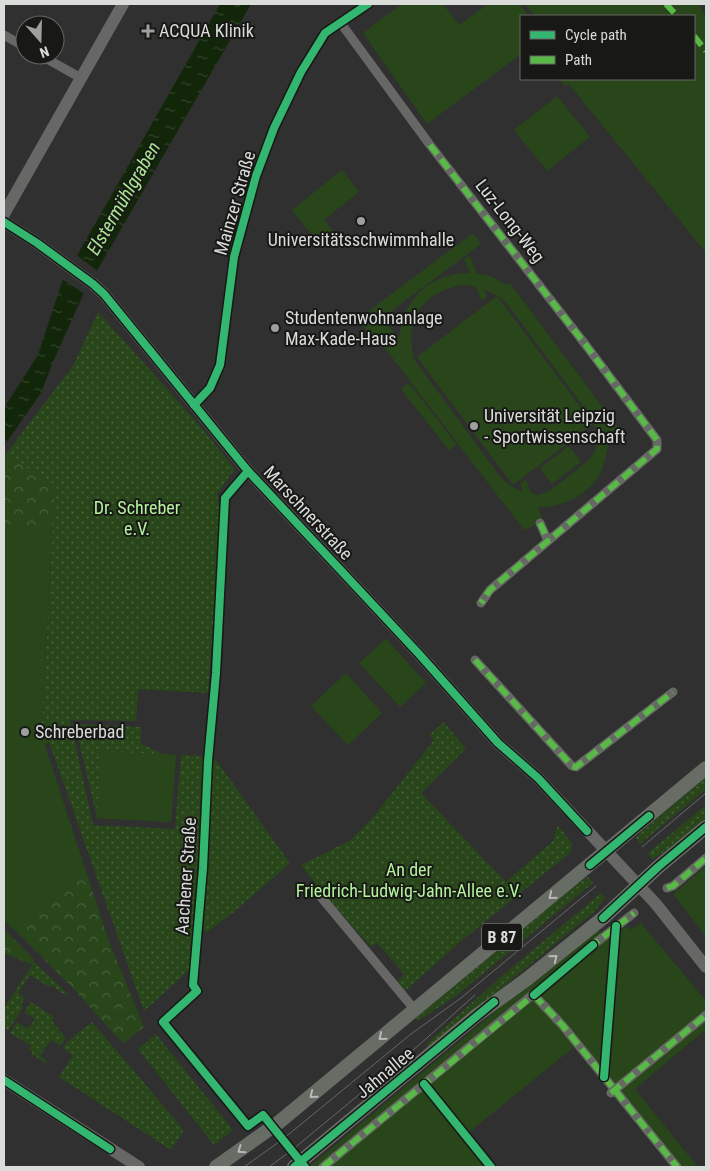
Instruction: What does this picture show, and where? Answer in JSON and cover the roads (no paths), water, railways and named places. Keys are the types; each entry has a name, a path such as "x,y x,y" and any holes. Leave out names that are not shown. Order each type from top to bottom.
{"main road":[{"path":"4,214 123,4"},
{"name":"Marschnerstraße","path":"4,222 94,284 248,471 390,623 498,743 538,778 656,904 706,967"},
{"name":"Jahnallee","path":"216,1167 273,1127 706,768"},
{"name":"B 87","path":"638,885 706,826"},
{"name":"Jahnallee","path":"294,1167 494,1002 515,988 609,912 638,885"},
{"path":"4,1080 139,1167"}],"street":[{"name":"Mainzer Straße","path":"194,405 210,388 220,365 234,257 256,176 274,128 302,72 325,33 368,4"},
{"name":"Luz-Long-Weg","path":"340,22 430,146 585,344 657,440 657,449 548,541"},
{"path":"4,35 15,41"},
{"path":"58,65 81,78"},
{"path":"482,603 490,590 548,541 540,523"},
{"path":"475,660 572,766 576,767 673,692"},
{"path":"667,888 673,886 706,858"},
{"path":"321,897 415,1010"},
{"path":"323,1167 634,913"},
{"path":"604,1077 616,926"},
{"path":"534,995 563,1026 613,1091 677,1167"},
{"path":"613,1091 706,1015"},
{"path":"424,1084 491,1167"}],"water":[{"name":"Elstermühlgraben","path":"220,4 251,4 83,295 41,393 4,446 4,408 38,355 62,282"}],"tram line":[{"path":"4,218 125,4"},
{"path":"642,847 706,793"},
{"path":"244,1167 283,1139 411,1034 461,998 596,886"},
{"path":"269,1167 419,1045 475,995"},
{"path":"4,1078 142,1167"}],"place":[{"name":"ACQUA Klinik","path":"148,31"},
{"name":"Universitätsschwimmhalle","path":"361,221"},
{"name":"Studentenwohnanlage Max-Kade-Haus","path":"275,328"},
{"name":"Universität Leipzig - Sportwissenschaft","path":"474,426"},
{"name":"Schreberbad","path":"25,732"}],"park label":[{"name":"Dr. Schreber e.V.","path":"137,518"},
{"name":"An der Friedrich-Ludwig-Jahn-Allee e.V.","path":"409,880"}]}
